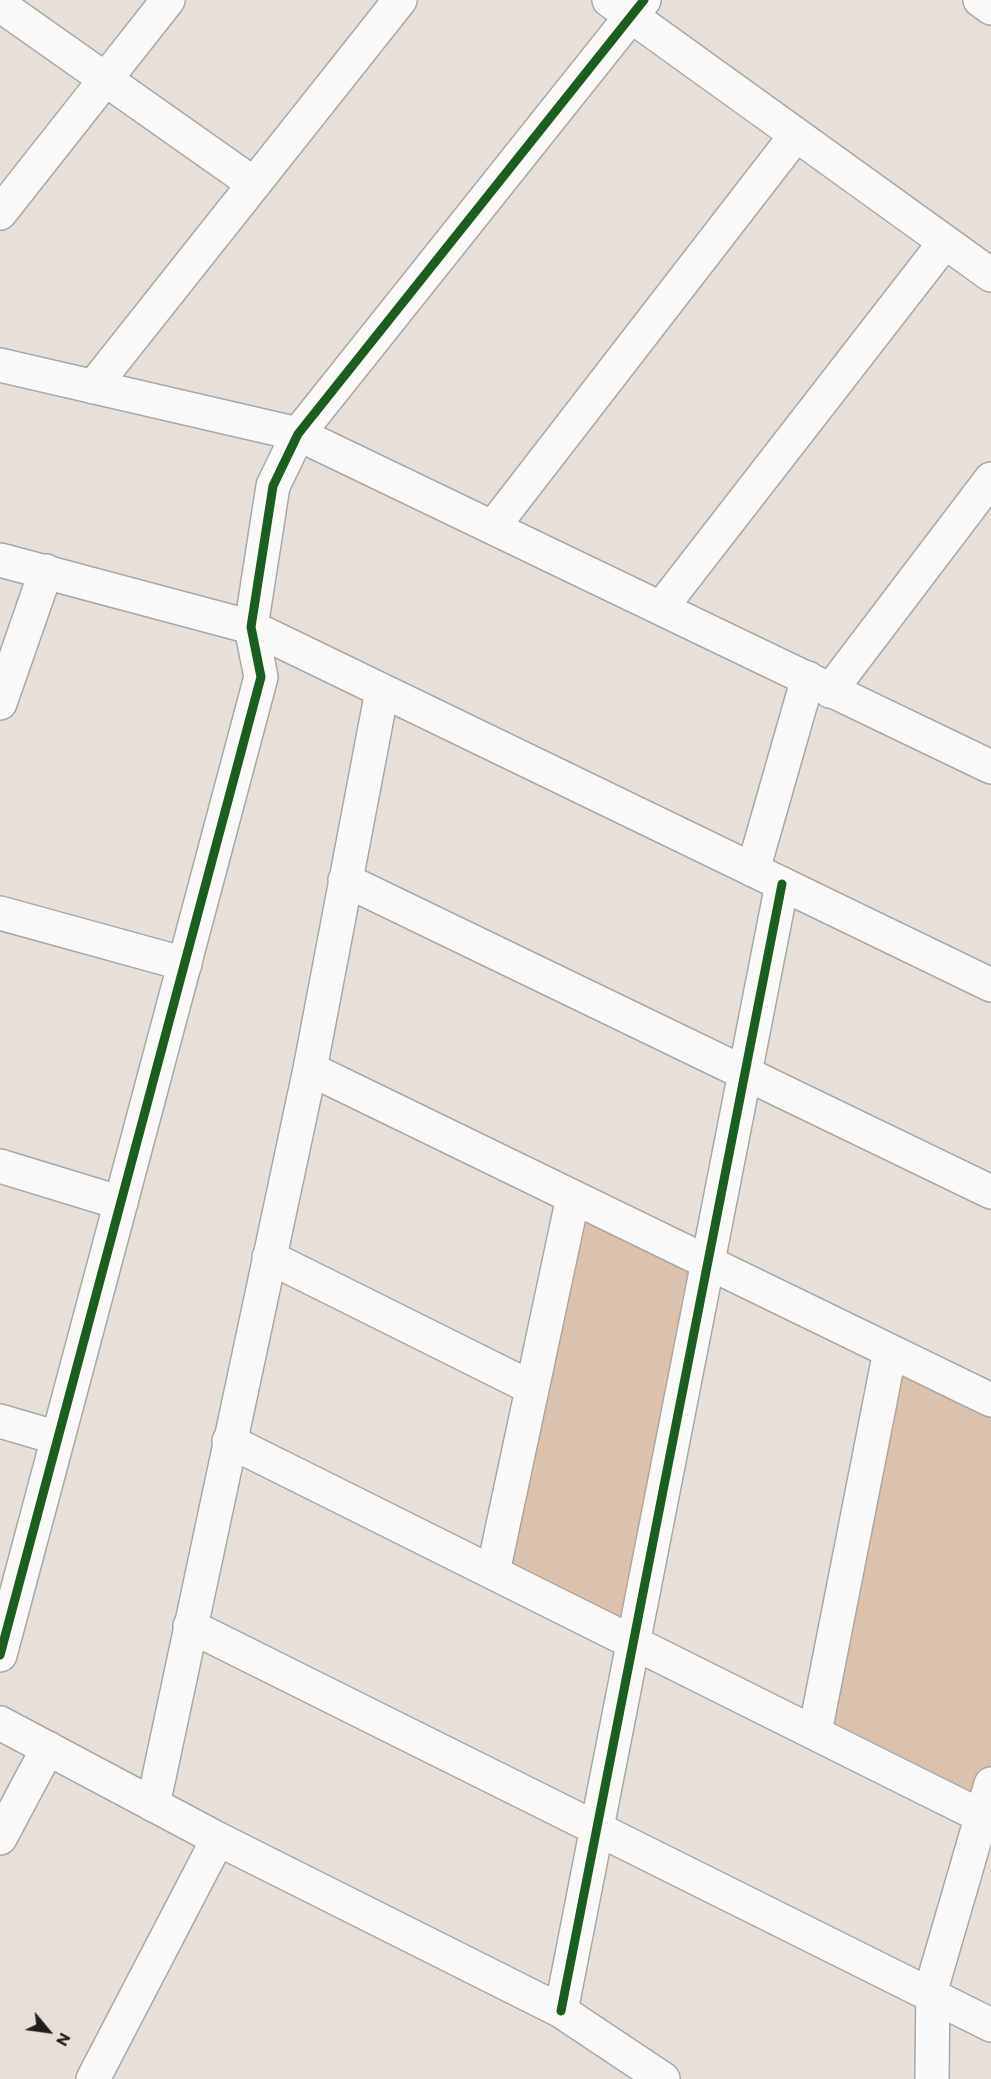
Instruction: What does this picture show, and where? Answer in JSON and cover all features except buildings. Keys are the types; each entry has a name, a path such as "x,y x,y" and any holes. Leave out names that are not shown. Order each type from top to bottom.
{"street":[{"path":"0,213 168,0"},
{"path":"93,387 400,0"},
{"path":"980,0 991,8"},
{"path":"0,1655 261,677 250,627 273,486 298,434 628,5 796,135 991,274"},
{"path":"0,6 254,184"},
{"path":"493,527 796,135"},
{"path":"661,608 945,242"},
{"path":"0,365 298,434 991,767"},
{"path":"561,2011 745,1074 767,877 819,685 991,479"},
{"path":"0,560 250,627 991,985"},
{"path":"0,703 46,571"},
{"path":"153,1805 310,1069 382,691"},
{"path":"345,880 991,1192"},
{"path":"0,913 185,964"},
{"path":"310,1069 991,1400"},
{"path":"0,1166 121,1203"},
{"path":"493,1572 573,1197"},
{"path":"269,1257 532,1388"},
{"path":"815,1732 890,1351"},
{"path":"0,1421 58,1438"},
{"path":"230,1441 986,1818"},
{"path":"190,1626 991,2025"},
{"path":"0,1723 218,1839 561,2011 663,2079"},
{"path":"0,1838 48,1748"},
{"path":"932,2079 933,1983 986,1818 991,1784"},
{"path":"93,2079 218,1839"}],"shaded area":[{"path":"573,1197 708,1263 634,1642 493,1572"},
{"path":"890,1351 991,1400 991,1784 982,1816 815,1732"}],"cycle path":[{"path":"0,1655 261,677 251,627 273,486 298,434 644,0"},
{"path":"561,2011 782,884"}]}
